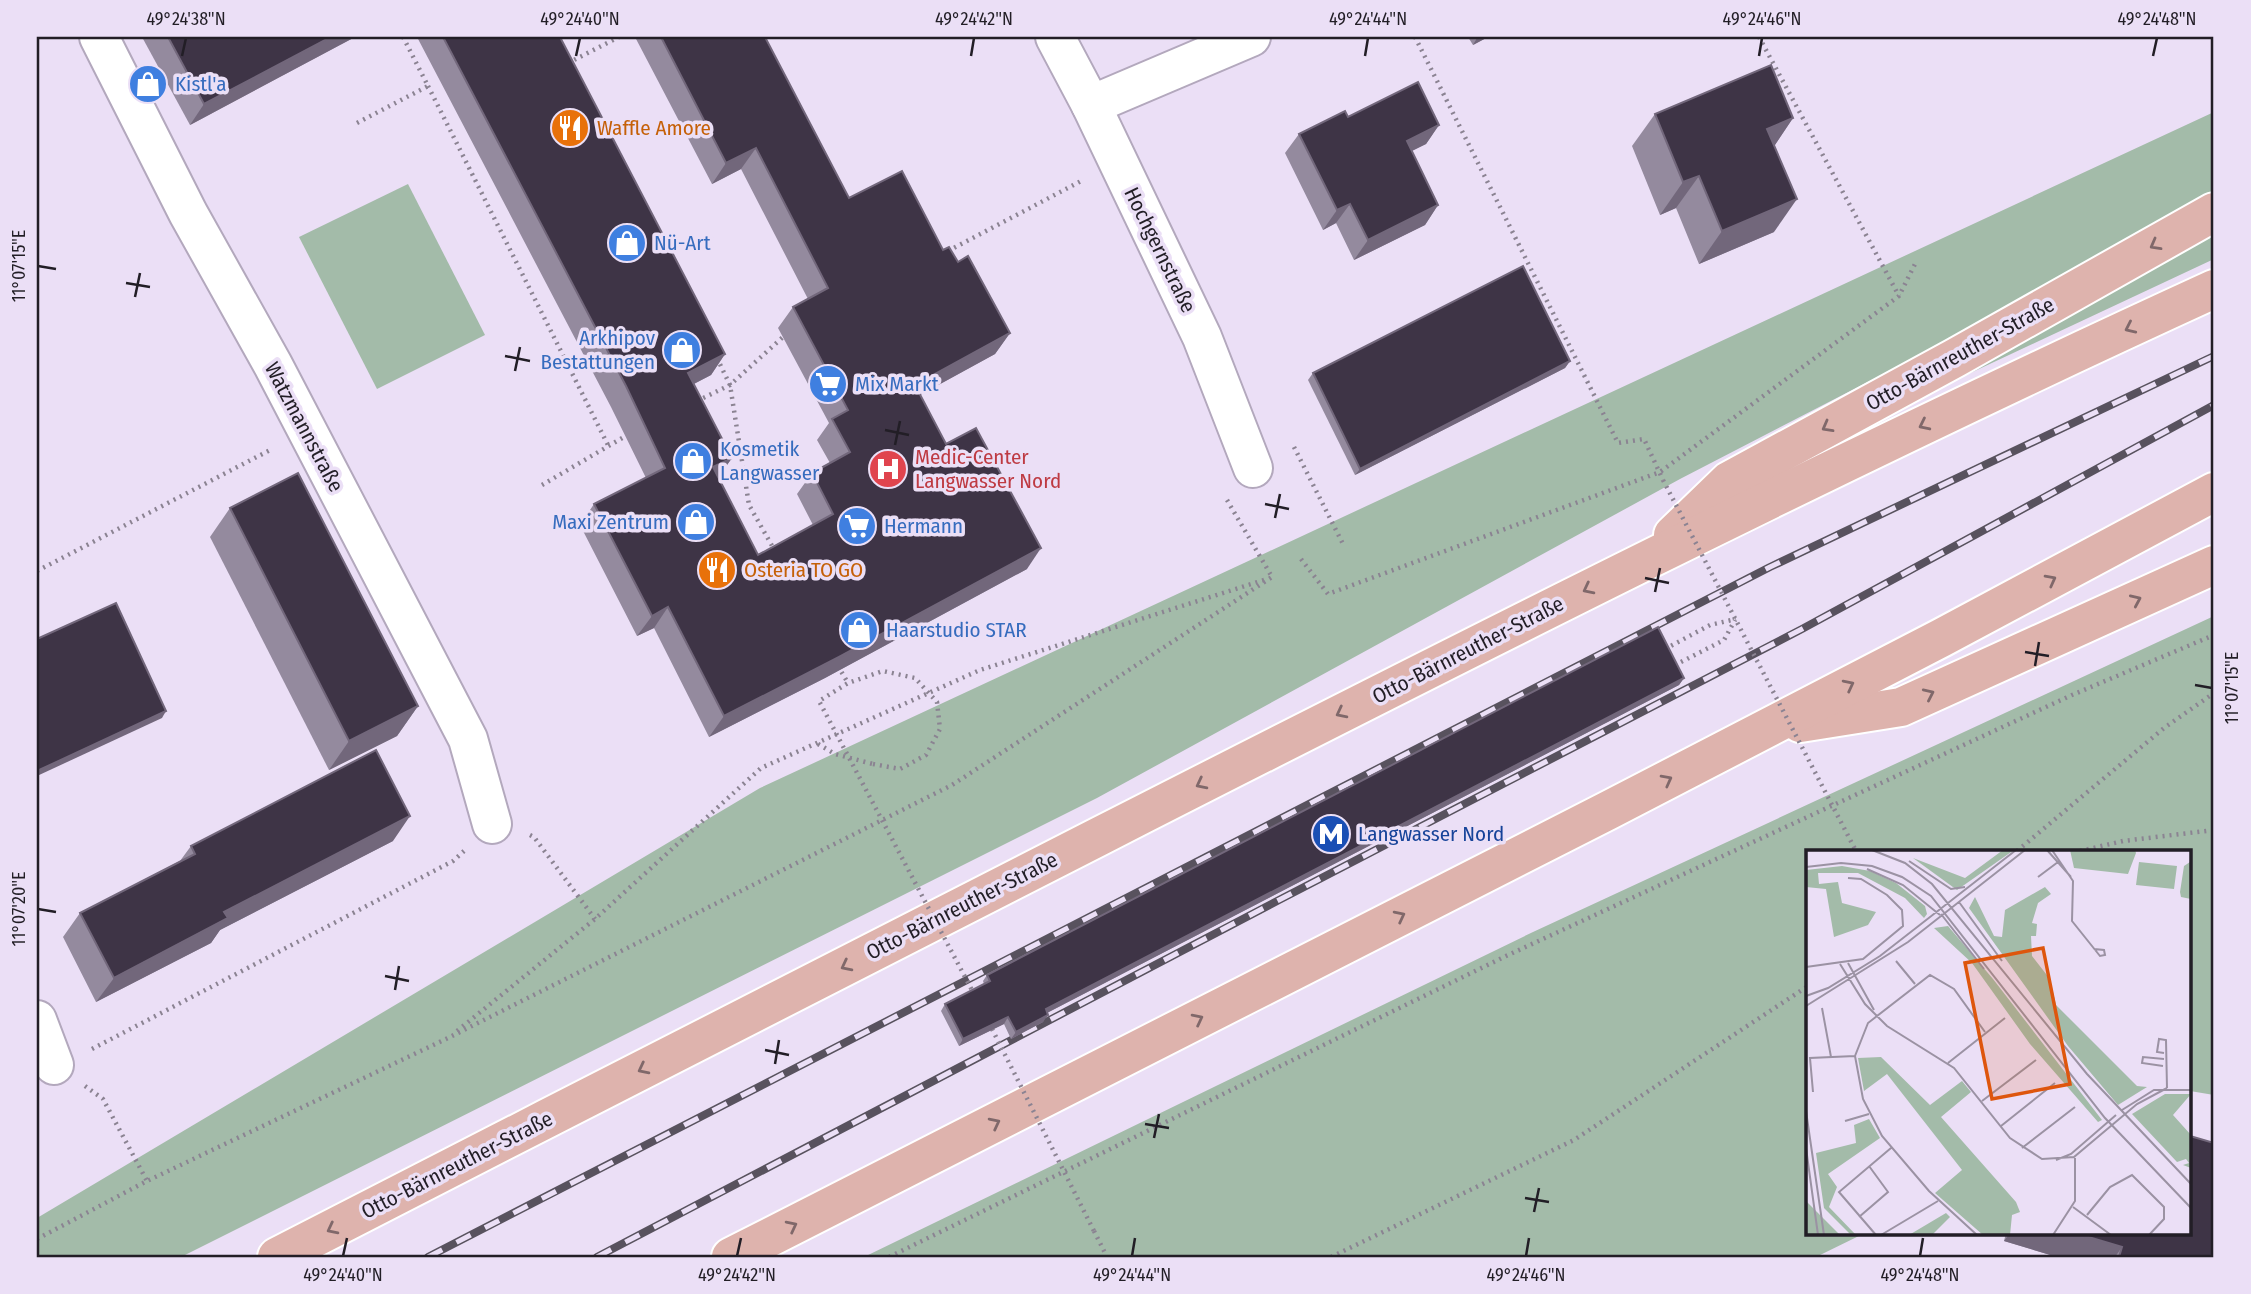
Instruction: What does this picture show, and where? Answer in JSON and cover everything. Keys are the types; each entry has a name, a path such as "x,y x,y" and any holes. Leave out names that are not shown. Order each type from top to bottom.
{"main road":[{"name":"Otto-Bärnreuther-Straße","path":"1649,559 1729,481 2214,212"},
{"name":"Otto-Bärnreuther-Straße","path":"277,1257 1262,753 1649,559 2214,289"},
{"path":"732,1257 1767,728 2214,492"},
{"path":"1767,728 1901,707 2214,565"}],"street":[{"name":"Watzmannstraße","path":"99,37 188,213 273,365 468,739 492,824"},
{"name":"Hochgernstraße","path":"1055,37 1091,105 1202,337 1253,468"},
{"path":"1091,105 1251,37"},
{"path":"37,1020 54,1065"}],"path":[{"path":"403,37 608,445"},
{"path":"567,63 619,37"},
{"path":"1415,37 1618,443 1644,439 1855,850"},
{"path":"1759,37 1899,296"},
{"path":"563,54 573,75"},
{"path":"358,123 429,86"},
{"path":"940,255 1118,161"},
{"path":"1301,559 1328,594 1660,472 1899,296 1916,262"},
{"path":"694,403 730,385 783,337"},
{"path":"711,348 730,385 749,505 779,556"},
{"path":"37,571 307,431"},
{"path":"542,485 632,433"},
{"path":"1294,447 1343,544"},
{"path":"1253,468 1226,501 1272,577"},
{"path":"448,1038 595,919 761,768 980,670 1272,577"},
{"path":"37,1239 147,1181 448,1038 952,785 1272,577"},
{"path":"1665,649 1710,625 1736,619"},
{"path":"1681,663 1724,640 1736,619"},
{"path":"889,1257 1506,956 2072,695 2214,635"},
{"path":"834,659 848,684"},
{"path":"817,744 835,754 873,764 900,769 926,755 940,729 937,702 915,678 883,671 848,684 818,701 974,994"},
{"path":"2019,850 2164,729 2214,693"},
{"path":"54,1065 100,1045 453,861 492,824 534,837 595,919"},
{"path":"2084,850 2123,841 2214,830"},
{"path":"1331,1257 1574,1140 1806,987"},
{"path":"992,1030 1107,1257"},
{"path":"54,1065 103,1099 147,1181"}],"green space":[{"path":"2214,112 2214,259 1915,399 1891,370 1680,479 1097,798 181,1257 37,1257 37,1218 760,788"},
{"path":"408,184 485,335 377,389 299,237"},
{"path":"2214,616 2214,1095 2192,1091 2192,850 1806,850 1806,1234 1863,1234 1816,1257 864,1257 1533,932"}],"building":[{"path":"168,37 331,37 204,104"},
{"path":"443,37 560,37 725,354 688,373 732,458 713,467 758,555 833,514 812,473 850,452 832,419 848,410 793,307 828,288 756,148 726,163 661,37 765,37 849,198 902,171 943,250 949,247 958,262 968,256 1010,333 915,385 946,444 976,428 1041,548 724,716 668,607 652,616 594,504 665,468 626,386"},
{"path":"1771,65 1793,118 1767,129 1797,199 1722,231 1699,176 1683,182 1655,114"},
{"path":"1418,82 1439,125 1407,141 1438,205 1368,240 1350,204 1337,210 1299,134 1345,111 1348,117"},
{"path":"1523,266 1570,361 1360,469 1313,373"},
{"path":"298,473 418,706 349,741 230,508"},
{"path":"116,603 166,711 37,771 37,639"},
{"path":"1658,627 1684,678 1046,1009 1048,1015 1016,1032 1008,1017 963,1039 945,1004 990,981 987,975"},
{"path":"376,750 410,816 224,912 228,918 114,978 80,913 195,854 191,846"},
{"path":"2192,1137 2214,1143 2214,1257 2119,1257 2122,1247 2078,1234 2192,1234"}],"railway":[{"path":"428,1257 1770,567 2214,356"},
{"path":"597,1257 1802,629 2214,405"}],"place":[{"name":"Kistl'a","path":"148,84"},
{"name":"Waffle Amore","path":"570,128"},
{"name":"Nü-Art","path":"627,243"},
{"name":"Arkhipov Bestattungen","path":"682,350"},
{"name":"Mix Markt","path":"828,384"},
{"name":"Kosmetik Langwasser","path":"693,461"},
{"name":"Medic-Center Langwasser Nord","path":"888,469"},
{"name":"Maxi Zentrum","path":"696,522"},
{"name":"Hermann","path":"857,526"},
{"name":"Osteria TO GO","path":"717,570"},
{"name":"Haarstudio STAR","path":"859,630"},
{"name":"Langwasser Nord","path":"1331,834"}]}
